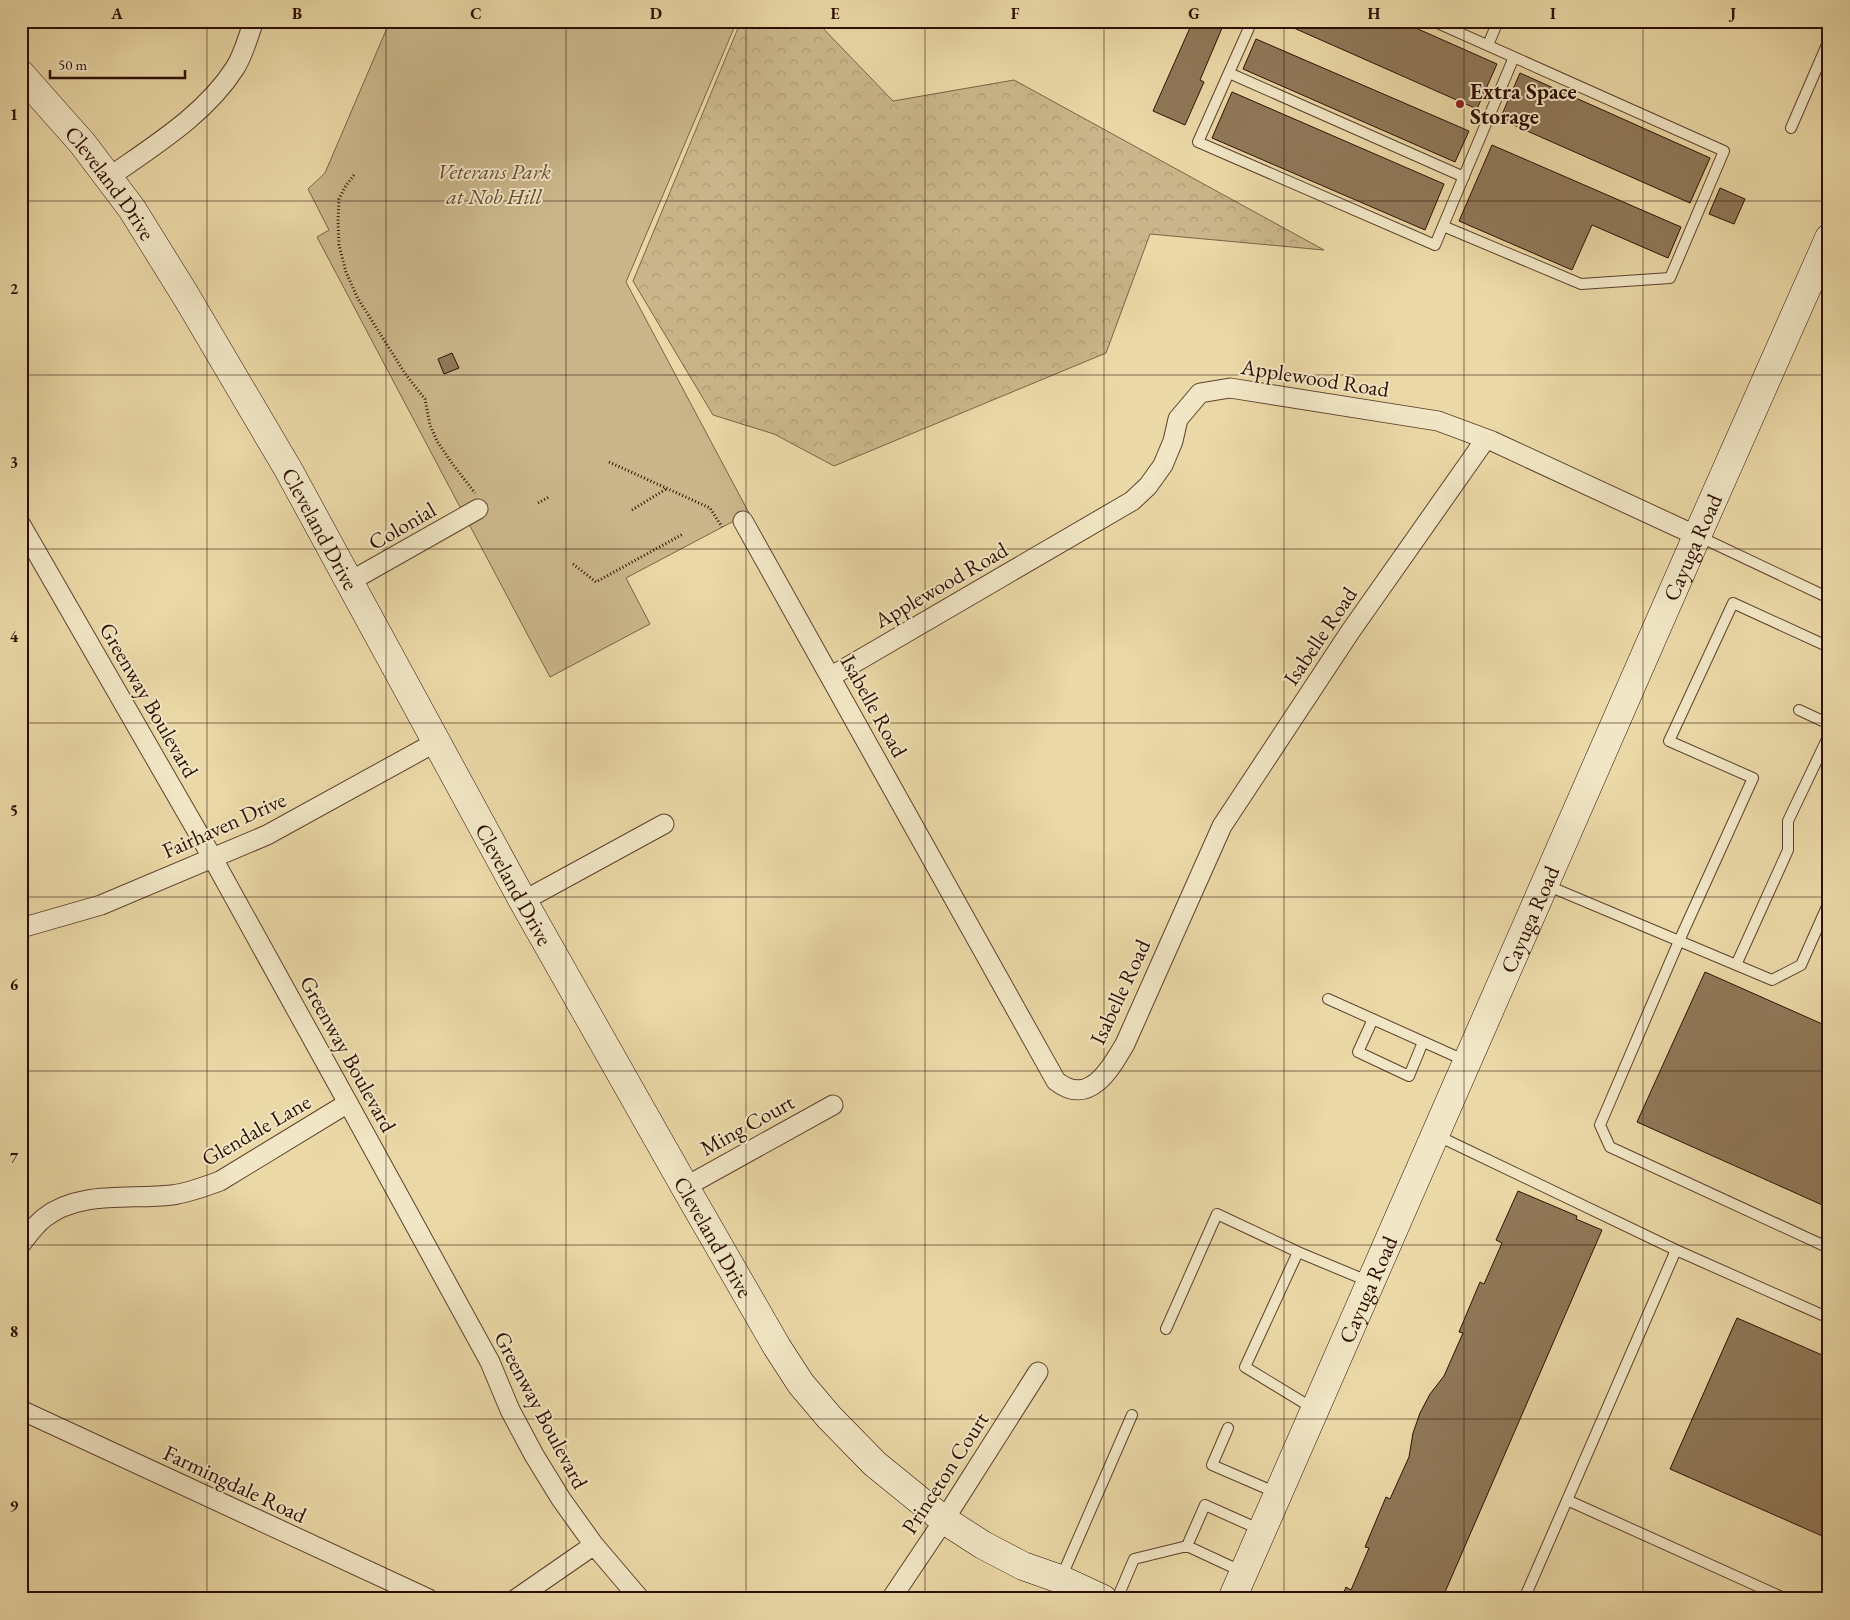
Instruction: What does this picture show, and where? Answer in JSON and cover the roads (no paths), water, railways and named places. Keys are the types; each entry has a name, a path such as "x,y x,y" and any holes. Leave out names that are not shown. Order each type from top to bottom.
{"street":[{"path":"108,178 171,133 216,94 237,66 254,21"},
{"name":"Cleveland Drive","path":"21,74 83,144 132,209 190,304 288,469 523,901 684,1187 776,1347 801,1384 829,1417 875,1464 944,1520 983,1545 1023,1566 1060,1579 1104,1598"},
{"name":"Cayuga Road","path":"1232,1599 1829,238"},
{"name":"Applewood Road","path":"830,677 1121,508 1148,486 1163,465 1173,441 1178,420 1200,393 1230,388 1438,421 1501,445 1697,536"},
{"name":"Isabelle Road","path":"743,521 1056,1081 1064,1087 1075,1090 1087,1089 1097,1082 1113,1064 1125,1044 1222,826 1350,632 1485,440"},
{"name":"Colonial","path":"349,582 477,502"},
{"name":"Greenway Boulevard","path":"21,524 212,857 348,1102 490,1362 510,1410 534,1455 561,1499 594,1545 640,1599"},
{"name":"Fairhaven Drive","path":"21,928 100,905 267,835 436,742"},
{"path":"523,901 664,824"},
{"name":"Glendale Lane","path":"21,1244 45,1217 69,1205 100,1198 172,1195 198,1190 220,1182 348,1102"},
{"name":"Ming Court","path":"684,1187 833,1105"},
{"name":"Princeton Court","path":"891,1599 944,1520 1038,1372"},
{"name":"Farmingdale Road","path":"21,1410 429,1599"},
{"path":"516,1599 594,1545"}],"lane":[{"path":"1252,21 1198,142 1435,245 1514,57"},
{"path":"1434,21 1724,151 1670,278 1581,284 1443,226"},
{"path":"1488,46 1498,21"},
{"path":"1825,21 1829,23"},
{"path":"1791,128 1829,40"},
{"path":"1229,73 1464,177"},
{"path":"1697,536 1829,598"},
{"path":"1829,647 1733,603 1669,741 1753,778 1679,941 1600,1125 1610,1147 1829,1248"},
{"path":"1799,710 1829,724"},
{"path":"1736,965 1788,850 1788,821 1829,734"},
{"path":"1544,884 1772,980 1801,965 1829,902"},
{"path":"1328,999 1467,1061"},
{"path":"1373,1019 1358,1052 1409,1076 1423,1042"},
{"path":"1435,1134 1676,1250 1829,1318"},
{"path":"1166,1329 1217,1214 1298,1252 1371,1282"},
{"path":"1524,1599 1676,1250"},
{"path":"1298,1252 1245,1367 1315,1410"},
{"path":"1060,1579 1132,1414"},
{"path":"1228,1428 1212,1465 1278,1494"},
{"path":"1567,1500 1786,1599"},
{"path":"1187,1546 1205,1505 1262,1531"},
{"path":"1104,1598 1134,1560 1187,1546 1244,1572"}],"place":[{"name":"Extra Space Storage","path":"1460,104"}],"park label":[{"name":"Veterans Park at Nob Hill","path":"494,184"}]}
